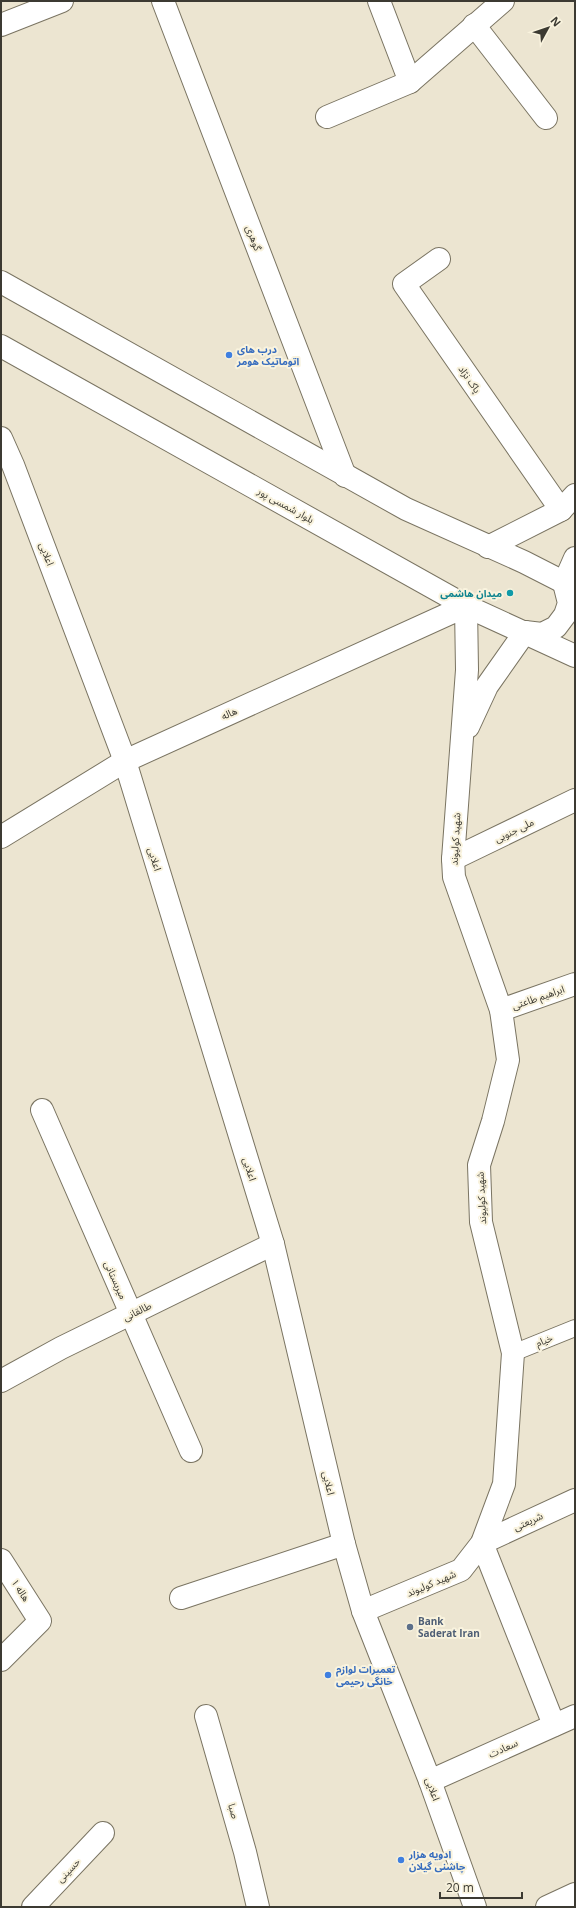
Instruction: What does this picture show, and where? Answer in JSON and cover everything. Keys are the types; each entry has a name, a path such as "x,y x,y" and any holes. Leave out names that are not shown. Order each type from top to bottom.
{"street":[{"path":"1,25 62,1"},
{"name":"گوهری","path":"163,1 345,476"},
{"path":"379,1 410,82"},
{"path":"327,117 410,82 503,1"},
{"path":"474,25 546,118"},
{"name":"پاک نژاد","path":"439,258 404,284 568,502"},
{"path":"1,282 406,509 524,562 570,585"},
{"name":"بلوار شمسی پور","path":"1,346 466,606 575,656"},
{"name":"اعلایی","path":"1,438 7,468 125,761 274,1244 344,1544 363,1611 430,1781 475,1907"},
{"path":"488,547 568,502"},
{"path":"525,632 542,634 556,627 565,616 569,603 570,585 575,558"},
{"name":"شهید کولیوند","path":"363,1611 461,1570 482,1543 504,1484 513,1353 481,1222 479,1165 494,1121 508,1060 501,1010 454,877 453,859 467,670 466,606"},
{"name":"هاله","path":"1,837 125,761 466,606"},
{"name":"شهید کولیوند","path":"462,741 486,686 525,632"},
{"name":"ملی جنوبی","path":"453,859 575,800"},
{"name":"ابراهیم طاعتی","path":"501,1010 575,984"},
{"name":"میربستانی","path":"42,1110 191,1450"},
{"name":"طالقانی","path":"1,1381 61,1348 274,1244"},
{"name":"شریعتی","path":"482,1543 575,1500"},
{"path":"482,1543 554,1725"},
{"path":"181,1598 344,1544"},
{"name":"هاله ۱","path":"1,1560 40,1621 1,1660"},
{"name":"صبا","path":"206,1716 245,1852 258,1907"},
{"name":"سعادت","path":"430,1781 575,1716"},
{"name":"حسینی","path":"33,1907 103,1833"},
{"path":"547,1907 575,1894"}],"lane":[{"name":"خیام","path":"513,1353 575,1328"}],"place":[{"name":"درب های اتوماتیک هومر","path":"229,355"},
{"name":"میدان هاشمی","path":"510,593"},
{"name":"Bank Saderat Iran","path":"410,1627"},
{"name":"تعمیرات لوازم خانگی رحیمی","path":"328,1675"},
{"name":"ادویه هزار چاشنی گیلان","path":"401,1860"}]}
